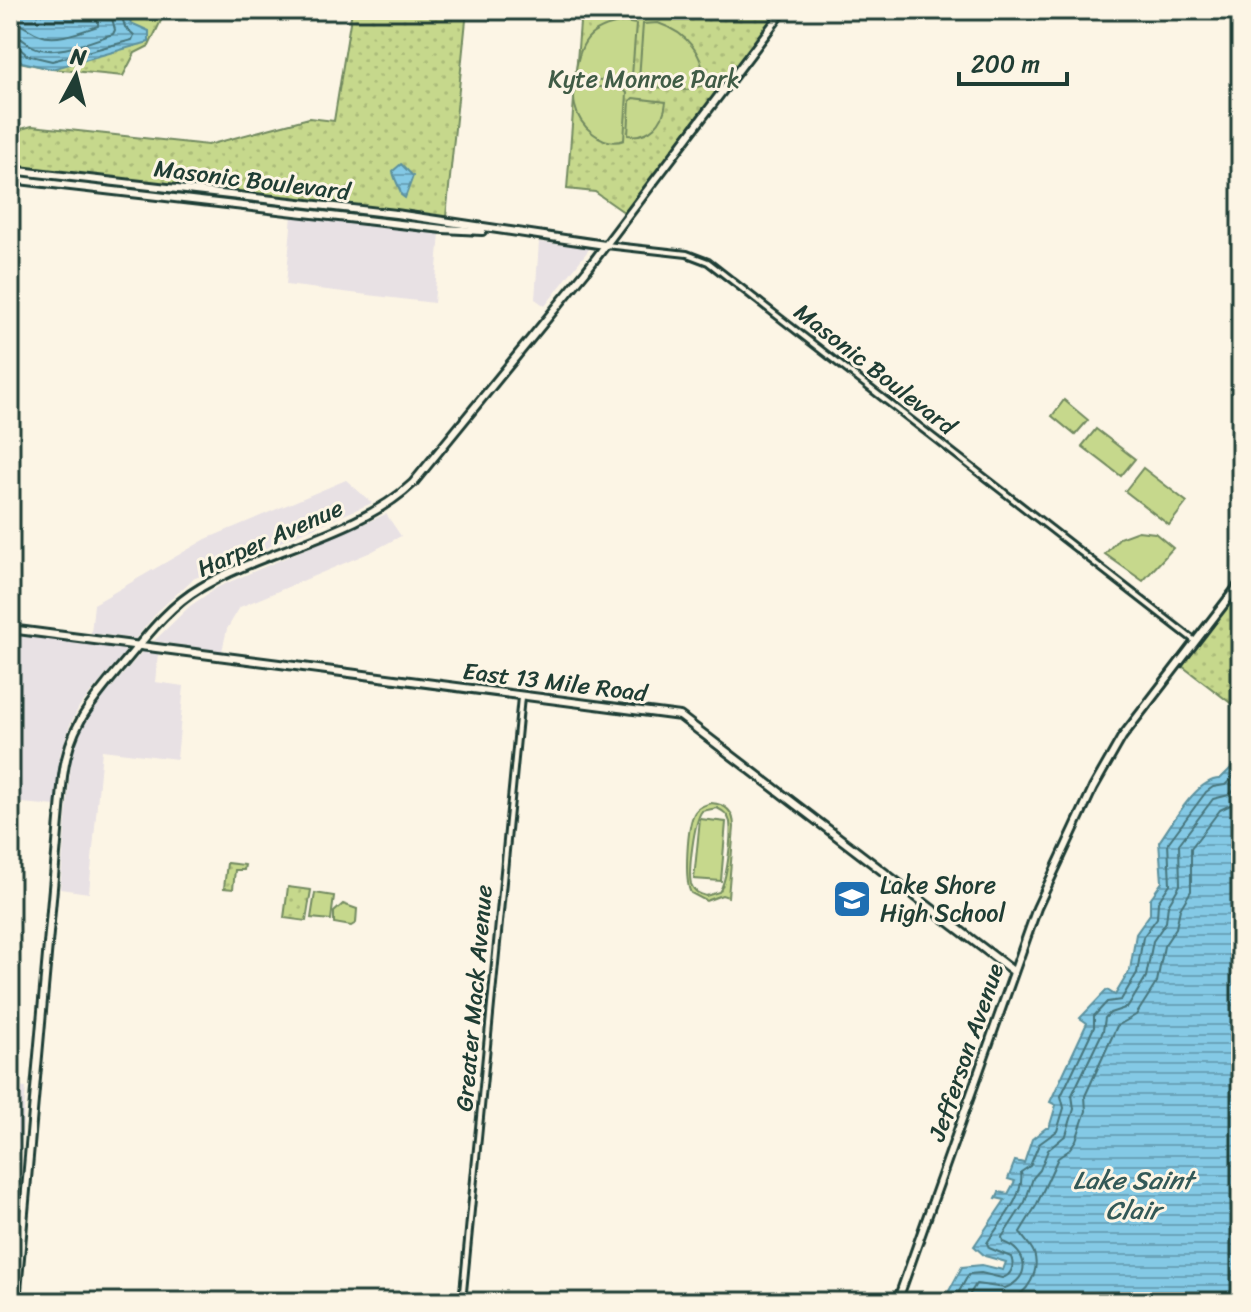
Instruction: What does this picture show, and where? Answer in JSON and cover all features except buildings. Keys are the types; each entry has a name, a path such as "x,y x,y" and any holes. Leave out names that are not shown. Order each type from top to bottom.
{"main road":[{"name":"Harper Avenue","path":"16,1302 65,758 82,715 170,611 200,588 370,513 400,495 423,473 605,245 784,10"},
{"name":"Masonic Boulevard","path":"10,170 405,215 605,245"},
{"path":"52,184 52,178 58,175"},
{"name":"Masonic Boulevard","path":"10,179 471,232 489,230"},
{"path":"110,181 115,191"},
{"path":"204,201 204,195 225,195"},
{"path":"270,209 273,206 288,207 287,201"},
{"path":"306,213 337,214 342,208"},
{"path":"395,223 405,215"},
{"path":"416,217 423,226"},
{"path":"442,220 443,229"},
{"name":"Jefferson Avenue","path":"897,1302 1013,971 1045,889 1108,757 1241,582"},
{"name":"East 13 Mile Road","path":"10,629 521,697 669,713 687,719 1013,971"}],"street":[{"name":"Masonic Boulevard","path":"605,245 687,254 708,262 1195,641"},
{"name":"Greater Mack Avenue","path":"462,1302 521,697"}],"shaded area":[{"path":"292,215 440,233 434,303 286,285"},
{"path":"539,242 590,248 545,306 535,299"},
{"path":"346,480 372,503 193,579 159,610 135,639 91,633 94,604 206,539"},
{"path":"386,514 401,536 371,552 240,607 227,629 222,651 154,641 190,606 218,587"},
{"path":"10,633 124,648 126,651 79,707 70,725 60,755 56,806 10,802"},
{"path":"142,652 158,654 155,682 184,686 177,759 102,750 89,893 60,889 72,749 84,720"},
{"path":"10,1086 26,1088 10,1265"},
{"path":"21,1293 54,1296 54,1302 20,1302"}],"green space":[{"path":"10,10 166,10 149,46 135,53 123,76 52,69 10,60"},
{"path":"352,10 467,10 446,217 10,168 10,132 32,126 208,145 309,118 334,121"},
{"name":"Kyte Monroe Park","path":"581,10 784,10 628,215 595,192 567,189"},
{"path":"624,22 636,24 632,76 625,83 575,77 579,54 588,39 602,28"},
{"path":"658,23 686,39 698,54 704,85 687,90 645,86 639,79 643,24"},
{"path":"575,86 622,88 627,93 624,140 608,141 587,128 577,114"},
{"path":"633,98 666,102 659,122 643,134 628,135 630,101"},
{"path":"1064,400 1088,420 1075,435 1052,416"},
{"path":"1096,429 1135,459 1121,476 1082,446"},
{"path":"1143,468 1187,502 1169,525 1125,491"},
{"path":"1138,531 1155,533 1173,548 1143,581 1105,554 1119,538"},
{"path":"1241,589 1241,711 1182,666"},
{"path":"711,803 728,810 734,827 728,897 722,895 706,901 691,893 687,852 692,818 700,807","holes":["717,808 727,815 730,822 728,858 722,887 719,892 706,896 697,892 691,884 692,846 702,811"]},
{"path":"700,819 726,822 721,881 694,879"},
{"path":"227,863 245,865 244,870 235,870 233,889 224,888"},
{"path":"288,887 311,890 306,921 284,918"},
{"path":"315,893 334,896 331,920 311,918"},
{"path":"343,904 357,909 356,923 351,926 334,923 334,912"}],"water":[{"path":"127,10 131,23 149,31 149,42 52,69 22,62 10,50 10,11"},
{"path":"401,164 413,176 405,198 401,195 393,171"},
{"name":"Lake Saint Clair","path":"1237,762 1241,764 1241,1302 943,1302 962,1267 982,1265 1003,1270 1006,1262 985,1256 974,1246 1005,1200 996,1198 999,1192 1008,1194 1015,1181 1008,1179 1015,1161 1024,1163 1032,1139 1049,1128 1056,1105 1050,1102 1087,1023 1080,1018 1107,990 1115,995 1130,970 1136,934 1150,914 1150,899 1162,882 1159,842 1194,794 1211,781 1220,779"}],"place":[{"name":"Lake Shore High School","path":"852,899"}]}
